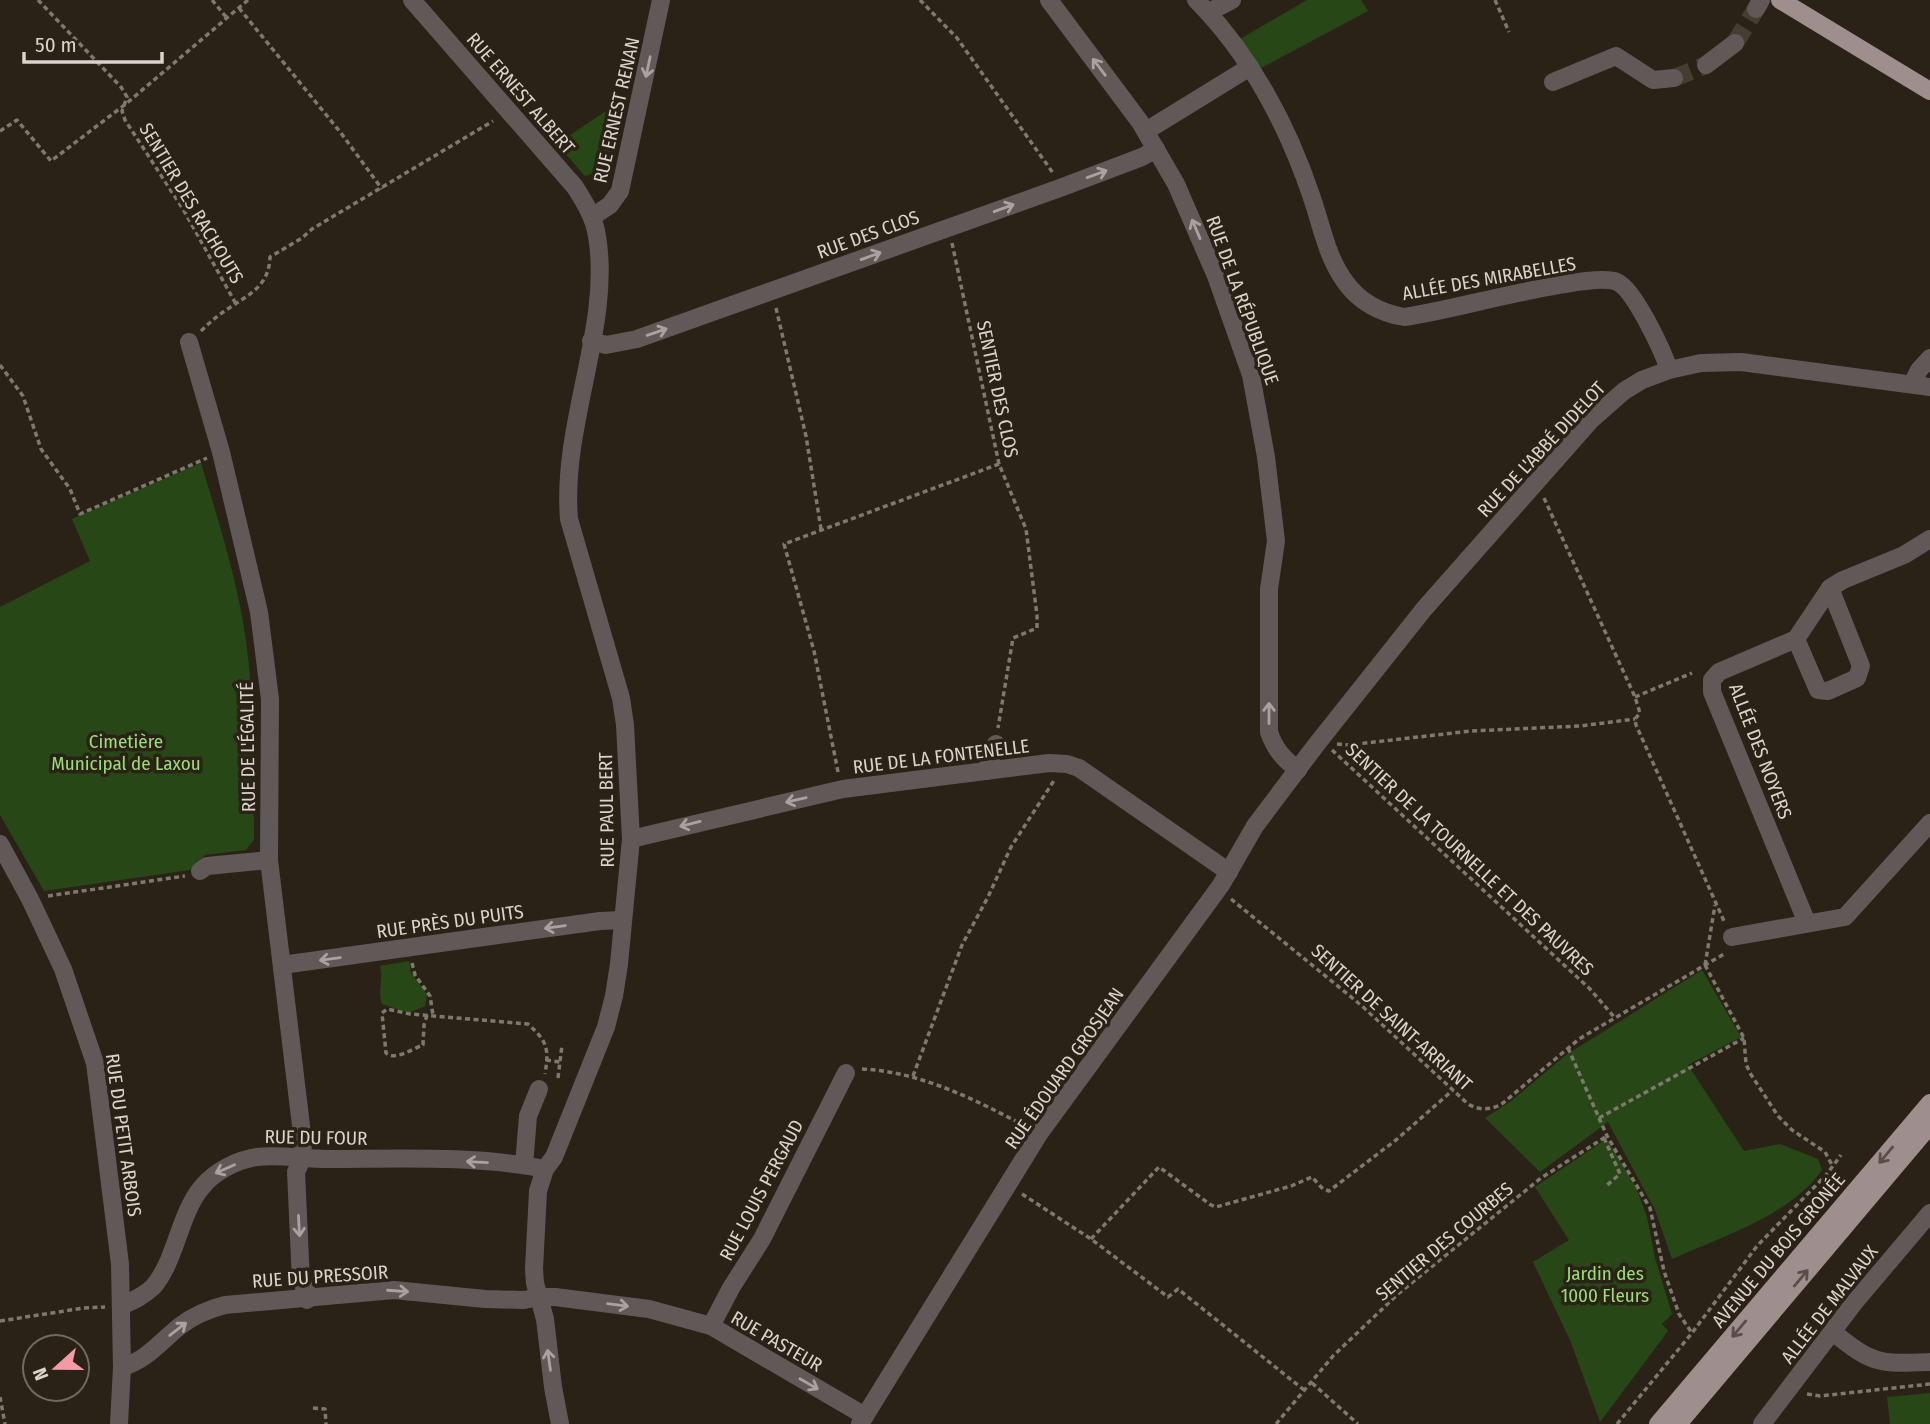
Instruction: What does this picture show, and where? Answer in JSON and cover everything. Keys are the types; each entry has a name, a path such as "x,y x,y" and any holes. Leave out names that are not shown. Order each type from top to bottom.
{"main road":[{"path":"1780,0 1930,91"},
{"name":"AVENUE DU BOIS GRONÉE","path":"1658,1424 1930,1103"},
{"name":"AVENUE DU BOIS GRONÉE","path":"1678,1424 1930,1125"}],"street":[{"name":"RUE ERNEST ALBERT","path":"412,0 575,187 592,217 599,250 600,274 591,341"},
{"name":"RUE ERNEST RENAN","path":"592,217 610,205 620,191 661,0"},
{"name":"RUE DE LA RÉPUBLIQUE","path":"1049,0 1146,131 1185,202 1216,276 1251,374 1276,541 1269,589 1269,732 1278,752 1298,770"},
{"path":"1203,6 1232,0"},
{"name":"ALLÉE DES MIRABELLES","path":"1203,6 1250,67 1267,94 1298,164 1332,260 1343,280 1360,298 1391,315 1404,317 1565,285 1607,279 1617,281 1628,292 1662,348 1669,370"},
{"path":"1706,65 1735,43"},
{"path":"1553,82 1616,56 1653,80 1674,78"},
{"path":"1146,131 1250,67"},
{"name":"RUE DES CLOS","path":"591,341 606,345 637,339 1060,188 1142,157 1156,149"},
{"name":"RUE PAUL BERT","path":"560,1424 552,1387 545,1318 535,1283 538,1191 545,1169 554,1157 597,1052 614,996 631,839 621,698 569,519 567,494 571,447 591,341"},
{"name":"RUE DE L'ÉGALITÉ","path":"189,342 221,452 260,612 270,699 269,860 303,1142 302,1159 296,1172 301,1281 307,1300"},
{"path":"1921,385 1919,370 1930,358"},
{"name":"RUE DE L'ABBÉ DIDELOT","path":"1316,745 1424,609 1535,481 1606,406 1642,380 1669,370 1701,363 1741,362 1921,385"},
{"path":"1830,588 1861,666 1857,678 1828,691 1818,690 1796,639 1830,588 1904,555 1930,539"},
{"name":"ALLÉE DES NOYERS","path":"1796,639 1719,672 1712,680 1712,692 1807,923"},
{"path":"986,771 996,744"},
{"name":"RUE ÉDOUARD GROSJEAN","path":"862,1420 1040,1134 1219,889 1255,827 1316,745"},
{"path":"1067,764 1079,768 1228,872"},
{"name":"RUE DE LA FONTENELLE","path":"631,839 843,789 1067,764"},
{"path":"1732,937 1845,917 1930,823"},
{"name":"RUE DU PETIT ARBOIS","path":"0,844 30,899 72,991 95,1063 120,1264 122,1367 119,1424"},
{"path":"200,871 206,866 269,860"},
{"name":"RUE PRÈS DU PUITS","path":"282,965 623,920"},
{"name":"RUE LOUIS PERGAUD","path":"711,1326 727,1294 762,1239 846,1073"},
{"path":"524,1165 528,1116 539,1089"},
{"name":"RUE DU FOUR","path":"121,1306 154,1286 194,1197 212,1175 254,1157 424,1159 524,1165 545,1169"},
{"name":"ALLÉE DE MALVAUX","path":"1762,1424 1930,1213"},
{"name":"RUE DU PRESSOIR","path":"122,1367 134,1364 181,1325 213,1308 242,1303 307,1300 379,1290 485,1300 524,1300 539,1297"},
{"name":"RUE PASTEUR","path":"539,1297 649,1309 711,1326 862,1420"},
{"path":"1833,1332 1872,1360 1891,1363 1930,1362"}],"path":[{"name":"SENTIER DES RACHOUTS","path":"38,0 121,87 127,103 122,111 125,120 183,209 236,304 257,289 266,274 270,257 492,121"},
{"path":"212,0 227,19"},
{"path":"0,131 17,120 51,160 127,103 248,0"},
{"path":"920,0 957,38 982,71 1054,174 1060,188"},
{"path":"1495,0 1509,32"},
{"path":"239,8 341,133 382,188"},
{"name":"SENTIER DES CLOS","path":"948,228 999,464 1026,529 1037,624 1033,631 1013,638 996,744"},
{"path":"772,292 806,436 821,529"},
{"path":"189,342 225,310 236,304"},
{"path":"0,365 23,396 41,449 70,489 80,514 221,452"},
{"path":"833,757 814,651 784,544 999,464"},
{"path":"1535,481 1635,696 1640,713 1635,719 1737,947 1615,1018"},
{"path":"1635,696 1692,673"},
{"name":"SENTIER DE LA TOURNELLE ET DES PAUVRES","path":"1615,1018 1590,989 1330,748 1334,744 1348,745 1471,731 1580,726 1635,719"},
{"path":"913,1076 961,945 988,897 1011,847 1037,804 1067,764"},
{"path":"65,893 195,875 200,871"},
{"name":"SENTIER DE SAINT-ARRIANT","path":"1219,889 1361,1005 1472,1107 1496,1108 1568,1048 1615,1018"},
{"path":"1715,902 1705,965 1744,1038 1746,1064 1778,1116 1792,1130 1825,1152 1832,1164"},
{"path":"412,947 412,969 430,996 430,1015 424,1025 423,1045 394,1056 386,1053 382,1013 385,1010 430,1015 528,1024 545,1042 547,1048 545,1073 539,1089"},
{"path":"1598,1118 1744,1038"},
{"path":"558,1078 562,1045"},
{"path":"1568,1048 1620,1174 1606,1186"},
{"path":"546,1060 560,1062"},
{"path":"846,1073 863,1069 913,1076 980,1102 1040,1134"},
{"path":"1091,1239 1159,1167 1216,1207 1291,1186 1312,1177 1323,1189 1329,1191 1396,1140 1453,1090"},
{"path":"1606,1137 1650,1208 1664,1271 1679,1314 1692,1333"},
{"name":"SENTIER DES COURBES","path":"1304,1390 1333,1356 1418,1278 1541,1178 1606,1137"},
{"path":"1617,1424 1692,1333 1757,1246 1828,1174 1832,1164 1841,1155"},
{"path":"1008,1185 1091,1239 1168,1297 1178,1289 1304,1390 1276,1424"},
{"path":"0,1321 84,1308 121,1306"},
{"path":"1312,1383 1358,1424"},
{"path":"1806,1394 1820,1396 1930,1384"},
{"path":"0,1397 5,1424"},
{"path":"313,1408 325,1409 326,1424"}],"green space":[{"path":"1307,0 1361,0 1368,11 1261,68 1240,39"},
{"path":"625,98 610,165 607,169 585,176 557,144"},
{"name":"Cimetière Municipal de Laxou","path":"201,463 229,559 245,632 252,702 254,840 246,850 205,855 190,870 44,891 0,815 0,607 90,561 72,519"},
{"path":"409,961 411,973 427,995 425,1006 409,1013 382,1004 380,966"},
{"path":"1702,970 1741,1037 1688,1065 1744,1151 1780,1144 1818,1159 1822,1170 1792,1200 1774,1212 1672,1259 1655,1210 1608,1122 1540,1172 1485,1118 1510,1102 1566,1055"},
{"name":"Jardin des 1000 Fleurs","path":"1608,1141 1636,1187 1647,1217 1655,1258 1672,1314 1662,1324 1668,1331 1600,1422 1570,1340 1533,1262 1569,1240 1535,1187 1602,1142"},
{"path":"1930,1393 1930,1424 1890,1424 1887,1397"}],"tunnel":[{"path":"1735,43 1756,9"},
{"path":"1674,78 1706,65"}]}
